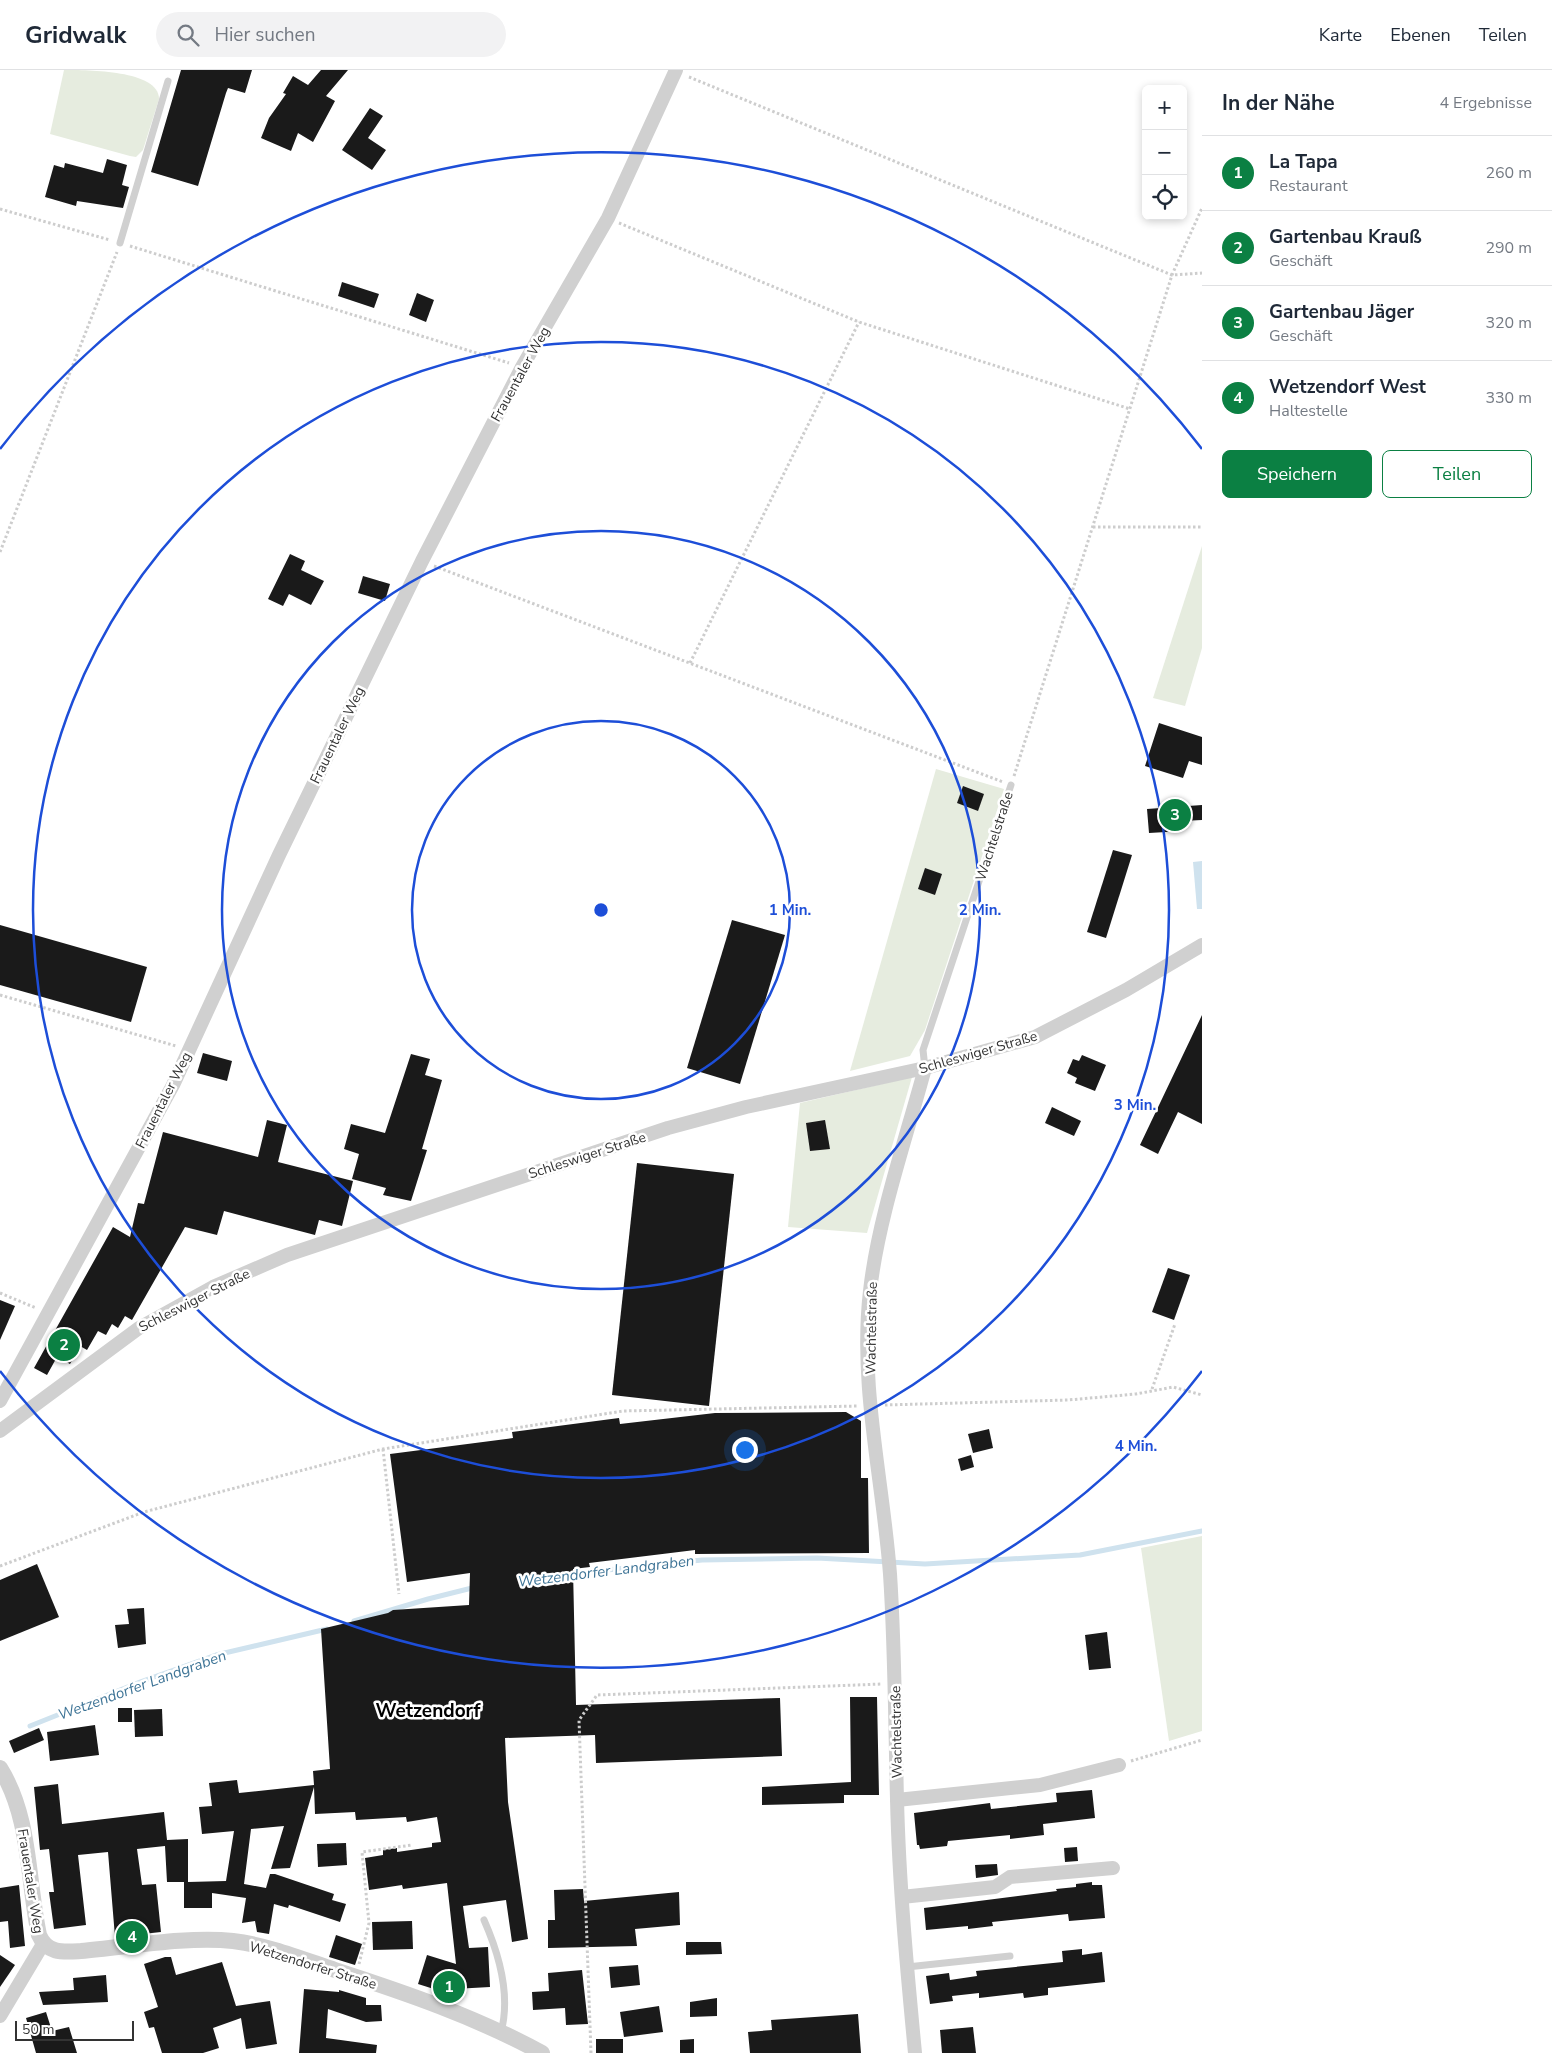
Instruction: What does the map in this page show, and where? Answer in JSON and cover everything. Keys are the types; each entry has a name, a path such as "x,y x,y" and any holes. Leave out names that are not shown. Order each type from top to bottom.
{"street":[{"name":"Frauentaler Weg","path":"0,1401 172,1086 278,855 422,561 522,367 608,218 675,70"},
{"name":"Schleswiger Straße","path":"0,1431 139,1328 213,1287 287,1255 668,1128 746,1107 924,1068 1036,1037 1126,990 1202,945"},
{"name":"Wachtelstraße","path":"915,2053 902,1897 890,1572 871,1406 868,1344 870,1292 875,1259 924,1068"},
{"path":"897,1800 1040,1785 1119,1765"},
{"name":"Frauentaler Weg","path":"0,1768 12,1788 20,1812 37,1925 43,1944 0,2016"},
{"path":"902,1897 995,1887 1010,1877 1113,1868"},
{"name":"Wetzendorfer Straße","path":"43,1944 60,1952 197,1941 232,1941 265,1948 436,2004 501,2032 542,2053"}],"lane":[{"path":"120,243 168,81"},
{"name":"Wachtelstraße","path":"924,1068 924,1050 1011,785"},
{"path":"484,1920 495,1945 506,2006 501,2032"},
{"path":"907,1967 1010,1956"}],"path":[{"path":"675,70 1172,275 1202,273"},
{"path":"422,561 1011,785 1172,275 1202,208"},
{"path":"0,209 120,243 522,367"},
{"path":"608,218 859,322 1130,409"},
{"path":"0,552 120,243"},
{"path":"690,663 859,322"},
{"path":"1093,527 1202,527"},
{"path":"0,995 189,1050"},
{"path":"0,1293 48,1313"},
{"path":"1152,1389 1175,1324"},
{"path":"0,1566 144,1512 383,1449 623,1412 1068,1400 1136,1394 1152,1389 1173,1387 1202,1395"},
{"path":"383,1449 399,1594"},
{"path":"591,2053 580,1720 598,1695 895,1684"},
{"path":"1119,1765 1202,1740"},
{"path":"355,1976 369,1923 362,1852 412,1845"}],"shaded area":[{"path":"64,70 89,70 135,77 148,82 156,89 159,99 143,150 136,157 50,134"},
{"path":"1202,546 1202,648 1185,706 1153,698"},
{"path":"936,769 1004,789 925,1030 910,1056 850,1071"},
{"path":"912,1077 867,1233 788,1227 800,1103"},
{"path":"1202,1536 1202,1731 1169,1741 1141,1548"}],"water":[{"path":"1202,861 1202,909 1197,909 1193,862"}],"building":[{"path":"181,70 252,70 245,93 228,88 198,186 151,172"},
{"path":"321,70 348,70 326,96 335,101 313,142 298,133 291,151 261,138 269,118 286,94 283,93 293,76 308,85"},
{"path":"370,108 383,116 368,138 386,150 372,170 342,150"},
{"path":"107,159 127,165 122,185 129,187 123,208 77,201 76,206 45,197 54,165 64,168 65,163 103,173"},
{"path":"342,282 379,294 374,308 338,296"},
{"path":"417,293 434,300 426,322 409,315"},
{"path":"290,554 305,561 301,570 324,581 311,605 289,594 283,606 268,599"},
{"path":"363,576 390,584 385,601 358,593"},
{"path":"1159,723 1202,737 1202,765 1189,761 1183,778 1145,766"},
{"path":"963,786 984,794 978,811 957,803"},
{"path":"1202,805 1202,820 1182,821 1183,831 1149,833 1147,809"},
{"path":"1113,850 1132,855 1106,938 1087,932"},
{"path":"925,868 942,874 935,895 918,889"},
{"path":"732,920 785,935 740,1084 687,1068"},
{"path":"0,925 147,967 131,1022 0,985"},
{"path":"1202,1015 1202,1124 1178,1112 1158,1154 1140,1145"},
{"path":"203,1053 232,1061 227,1081 197,1073"},
{"path":"411,1054 430,1059 425,1075 442,1080 422,1149 427,1150 411,1201 383,1195 386,1188 352,1179 359,1154 344,1149 351,1124 385,1133"},
{"path":"1082,1055 1106,1065 1095,1091 1075,1083 1077,1078 1067,1073 1073,1059 1079,1061"},
{"path":"1052,1107 1081,1121 1074,1136 1045,1123"},
{"path":"267,1120 287,1125 278,1162 353,1181 342,1226 319,1220 315,1235 224,1211 217,1235 185,1227 132,1320 125,1316 118,1328 112,1324 106,1335 98,1331 87,1350 80,1346 70,1364 57,1357 47,1375 34,1368 113,1227 130,1237 138,1203 144,1204 163,1132 258,1157"},
{"path":"825,1120 830,1149 810,1151 806,1123"},
{"path":"637,1163 734,1174 709,1406 612,1395"},
{"path":"1168,1268 1190,1275 1174,1320 1152,1312"},
{"path":"0,1300 15,1306 0,1340"},
{"path":"846,1412 861,1421 861,1478 868,1478 869,1553 695,1554 695,1550 589,1563 590,1567 573,1569 576,1705 780,1698 782,1756 596,1763 595,1735 505,1738 508,1802 528,1939 512,1942 506,1900 463,1906 469,1948 488,1947 490,1987 454,1989 453,1995 418,1984 427,1955 456,1964 447,1883 403,1889 402,1885 369,1890 365,1858 383,1855 383,1850 397,1848 397,1852 432,1847 432,1843 441,1842 437,1817 407,1822 406,1817 356,1820 355,1812 315,1814 314,1787 290,1868 271,1869 284,1826 251,1829 244,1884 266,1888 270,1874 275,1874 334,1894 332,1900 346,1904 340,1922 289,1905 288,1908 274,1904 269,1934 257,1932 255,1921 242,1923 246,1898 212,1893 212,1908 184,1908 184,1882 167,1882 165,1846 137,1849 142,1885 156,1884 161,1932 115,1937 108,1852 78,1855 86,1925 54,1929 49,1892 54,1892 49,1849 40,1850 34,1787 58,1784 62,1824 164,1812 167,1840 188,1839 188,1882 226,1881 234,1831 202,1834 199,1807 212,1806 209,1783 237,1780 239,1793 314,1785 313,1771 330,1769 321,1629 388,1613 393,1610 469,1605 470,1573 407,1582 390,1454 513,1438 512,1432 619,1418 620,1424 715,1413"},
{"path":"989,1429 993,1448 973,1453 968,1434"},
{"path":"971,1455 974,1467 961,1471 958,1459"},
{"path":"37,1564 59,1617 0,1641 0,1580"},
{"path":"144,1608 146,1644 118,1648 115,1625 129,1624 127,1609"},
{"path":"1107,1632 1111,1668 1089,1670 1085,1635"},
{"path":"850,1697 877,1697 879,1795 844,1795 844,1803 762,1805 762,1787 851,1782"},
{"path":"118,1708 132,1708 132,1722 118,1722"},
{"path":"162,1709 163,1736 135,1737 134,1710"},
{"path":"95,1725 99,1755 50,1761 47,1732"},
{"path":"39,1728 44,1740 14,1753 9,1741"},
{"path":"1092,1790 1095,1818 1043,1824 1044,1835 1010,1839 1010,1835 948,1841 947,1846 920,1849 919,1845 917,1845 914,1813 990,1803 991,1809 1057,1802 1056,1793"},
{"path":"346,1843 347,1865 318,1867 317,1844"},
{"path":"1077,1847 1078,1861 1065,1862 1064,1848"},
{"path":"997,1864 998,1875 976,1878 975,1865"},
{"path":"1092,1882 1092,1885 1102,1885 1105,1918 1069,1921 1068,1914 992,1922 993,1926 968,1929 968,1926 926,1930 924,1908 1057,1891 1056,1889 1076,1887 1076,1884"},
{"path":"19,1885 25,1946 10,1948 8,1921 0,1922 0,1888"},
{"path":"583,1889 584,1901 679,1892 680,1925 635,1929 637,1946 548,1948 548,1920 555,1920 554,1890"},
{"path":"412,1921 413,1949 373,1950 372,1922"},
{"path":"336,1935 362,1944 355,1965 329,1957"},
{"path":"686,1942 721,1942 722,1954 686,1955"},
{"path":"1082,1949 1082,1955 1102,1952 1105,1982 1048,1988 1048,1995 1024,1998 1023,1993 979,1998 979,1993 952,1996 953,2001 930,2004 926,1976 949,1973 950,1980 977,1976 976,1971 1063,1962 1062,1951"},
{"path":"0,1955 15,1965 0,1987"},
{"path":"165,1957 171,1957 176,1975 222,1962 236,2006 270,2001 277,2044 246,2049 241,2018 213,2028 219,2048 203,2053 162,2053 154,2027 149,2028 144,2012 158,2007 144,1964"},
{"path":"638,1965 640,1985 611,1988 609,1967"},
{"path":"582,1970 588,2024 566,2025 565,2008 533,2010 532,1992 549,1991 548,1973"},
{"path":"106,1975 108,2002 43,2005 39,1992 74,1990 73,1978"},
{"path":"304,1989 339,1992 339,1990 366,1998 366,2005 381,2005 382,2021 366,2022 328,2009 326,2038 377,2045 376,2053 299,2053"},
{"path":"717,1998 717,2016 690,2017 690,2002"},
{"path":"659,2006 663,2032 624,2037 620,2012"},
{"path":"46,2012 52,2031 69,2027 77,2053 36,2053 26,2018"},
{"path":"858,2014 861,2053 750,2053 748,2032 772,2030 771,2020"},
{"path":"973,2027 976,2053 942,2053 940,2030"},
{"path":"596,2039 623,2039 623,2053 596,2053"},
{"path":"694,2039 694,2053 680,2053 680,2040"}],"waterway":[{"name":"Wetzendorfer Landgraben","path":"569,1574 702,1560 817,1558 925,1564 1080,1555 1202,1531"},
{"name":"Wetzendorfer Landgraben","path":"354,1621 476,1587"},
{"name":"Wetzendorfer Landgraben","path":"30,1726 140,1682 216,1655 327,1629"}],"place":[{"name":"Gartenbau Jäger","path":"1175,815"},
{"name":"Gartenbau Krauß","path":"64,1345"},
{"name":"Wetzendorf West","path":"132,1937"},
{"name":"La Tapa","path":"449,1987"}],"district":[{"name":"Wetzendorf","path":"428,1710"}]}
